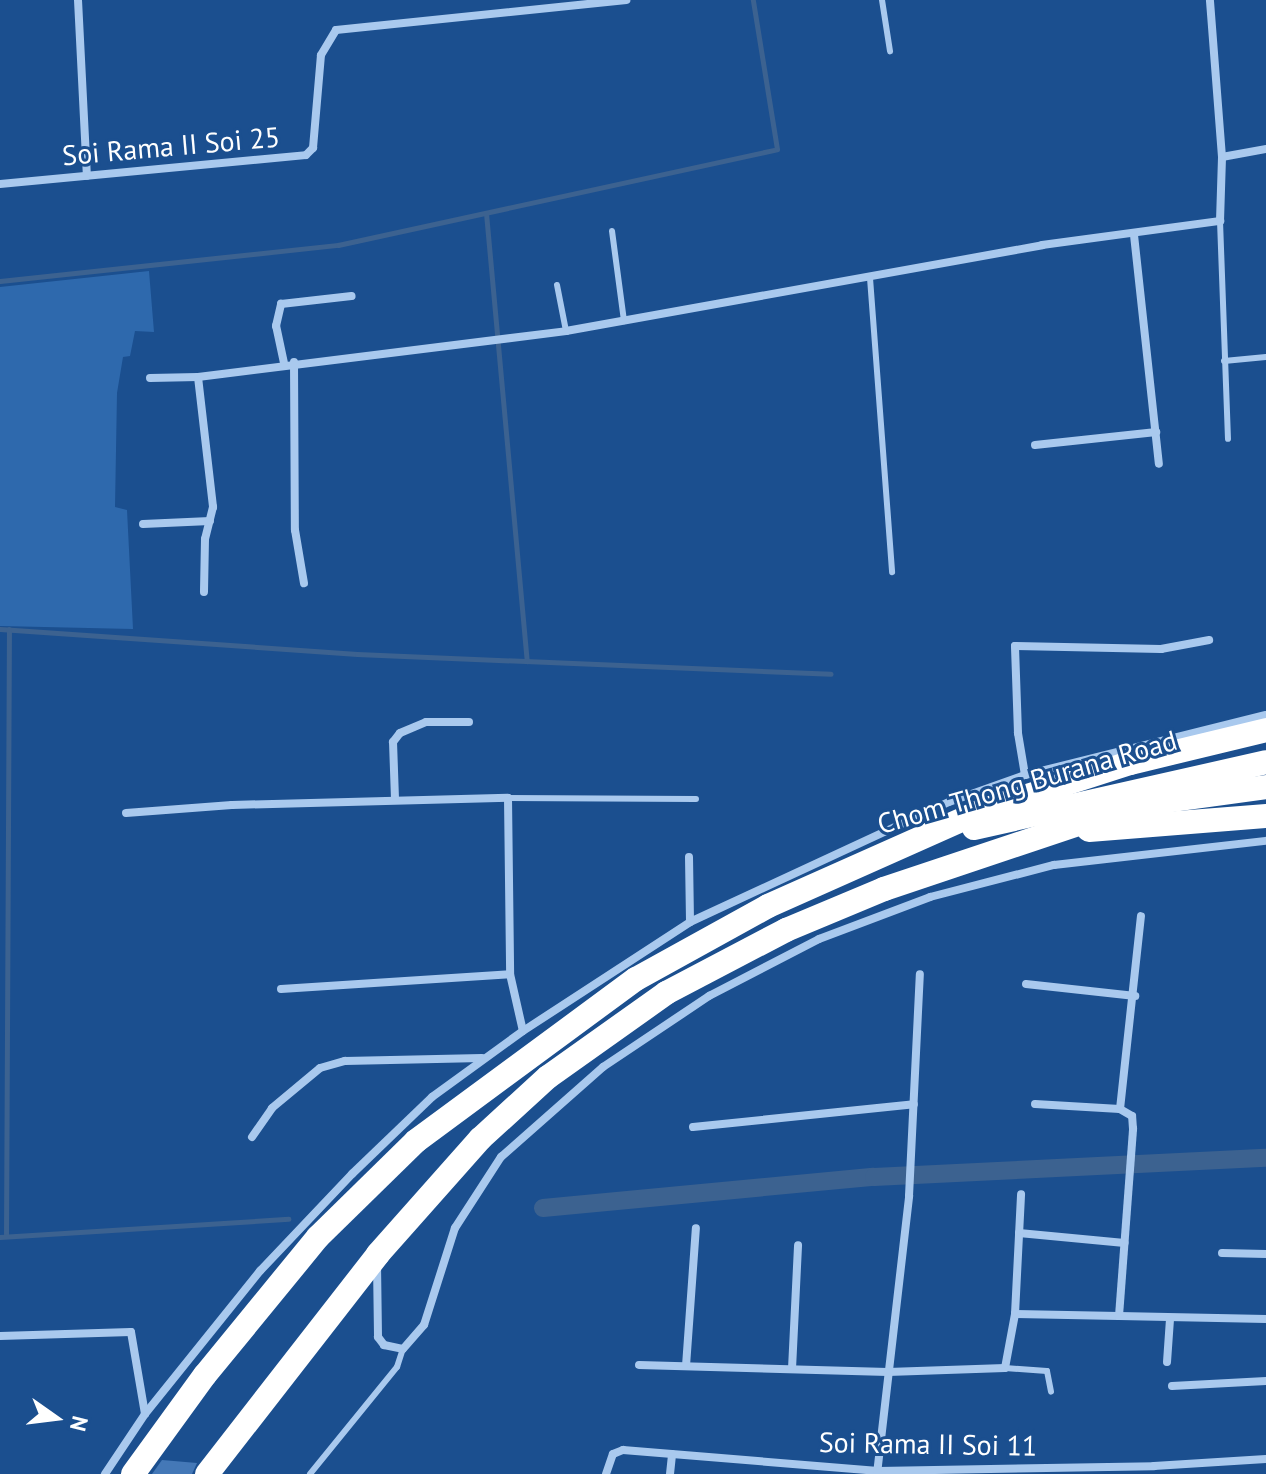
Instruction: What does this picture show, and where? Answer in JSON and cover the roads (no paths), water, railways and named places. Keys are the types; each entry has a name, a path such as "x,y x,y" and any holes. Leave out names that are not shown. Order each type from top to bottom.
{"highway":[{"path":"130,1474 205,1375 318,1237 416,1141 527,1054 679,952 768,906 996,806 1130,763 1266,730"},
{"path":"928,838 1266,762"},
{"path":"207,1474 378,1254 480,1139 548,1077 666,993 786,930 884,889 1135,805 1266,787"},
{"path":"1047,834 1266,816"}],"street":[{"path":"78,0 87,176"},
{"name":"Soi Rama II Soi 25","path":"0,184 306,155 314,137 321,55 336,30 626,0"},
{"path":"150,378 198,377 284,363 566,331 746,301 1042,245 1220,221 1222,157 1210,0"},
{"path":"1222,157 1266,149"},
{"path":"1134,235 1159,464"},
{"path":"284,363 276,326 281,304 352,296"},
{"path":"294,362 295,530 304,583"},
{"path":"198,377 213,507 204,592"},
{"path":"1035,445 1156,432"},
{"path":"143,524 210,521"},
{"path":"1025,775 1018,733 1015,646 1161,649 1209,640"},
{"name":"Chom Thong Burana Road","path":"105,1474 145,1414 260,1271 352,1174 432,1097 523,1031 690,922 806,865 1025,775 1266,715"},
{"path":"395,799 393,742 400,733 426,722 469,722"},
{"name":"Chom Thong Burana Road","path":"130,1474 245,1317 324,1223 416,1135 525,1046 607,992 735,914 922,830 1162,762 1266,739"},
{"path":"126,813 232,805 256,807 395,799 508,798 510,974 523,1031"},
{"path":"378,1254 378,1337 384,1345 403,1349 424,1325 455,1228 501,1157 603,1067 709,996 819,939 930,897 1054,865 1266,841"},
{"path":"689,857 690,922"},
{"path":"1120,1109 1135,996 1141,916"},
{"path":"281,989 510,974"},
{"path":"878,1472 909,1196 920,974"},
{"path":"1026,984 1135,996"},
{"path":"252,1137 272,1108 320,1068 345,1061 483,1058"},
{"path":"693,1127 914,1104"},
{"path":"1035,1104 1120,1109 1132,1116 1131,1175 1119,1316"},
{"path":"639,1365 888,1372 1005,1368 1015,1314 1021,1194"},
{"path":"686,1366 696,1228"},
{"path":"1019,1233 1125,1243"},
{"path":"792,1369 798,1245"},
{"path":"1222,1253 1266,1254"},
{"path":"1015,1314 1266,1319"},
{"path":"1167,1362 1170,1319"},
{"path":"0,1336 131,1332 145,1414"},
{"path":"1172,1386 1266,1381"},
{"name":"Soi Rama II Soi 11","path":"606,1474 613,1454 623,1450 878,1472 1154,1470 1266,1459"},
{"path":"670,1474 672,1454"}],"lane":[{"path":"882,0 890,51"},
{"path":"1220,221 1228,439"},
{"path":"612,231 624,321"},
{"path":"870,278 892,572"},
{"path":"557,285 566,331"},
{"path":"1224,361 1266,357"},
{"path":"508,798 696,799"},
{"path":"310,1474 397,1367 403,1349"},
{"path":"1005,1368 1047,1371 1051,1392"}],"waterway":[{"path":"0,281 338,245 777,149 753,0"},
{"path":"486,213 527,661"},
{"path":"0,629 357,654 831,674"},
{"path":"6,1236 9,629"},
{"path":"543,1208 874,1177 1266,1158"},
{"path":"0,1237 288,1219"}]}
